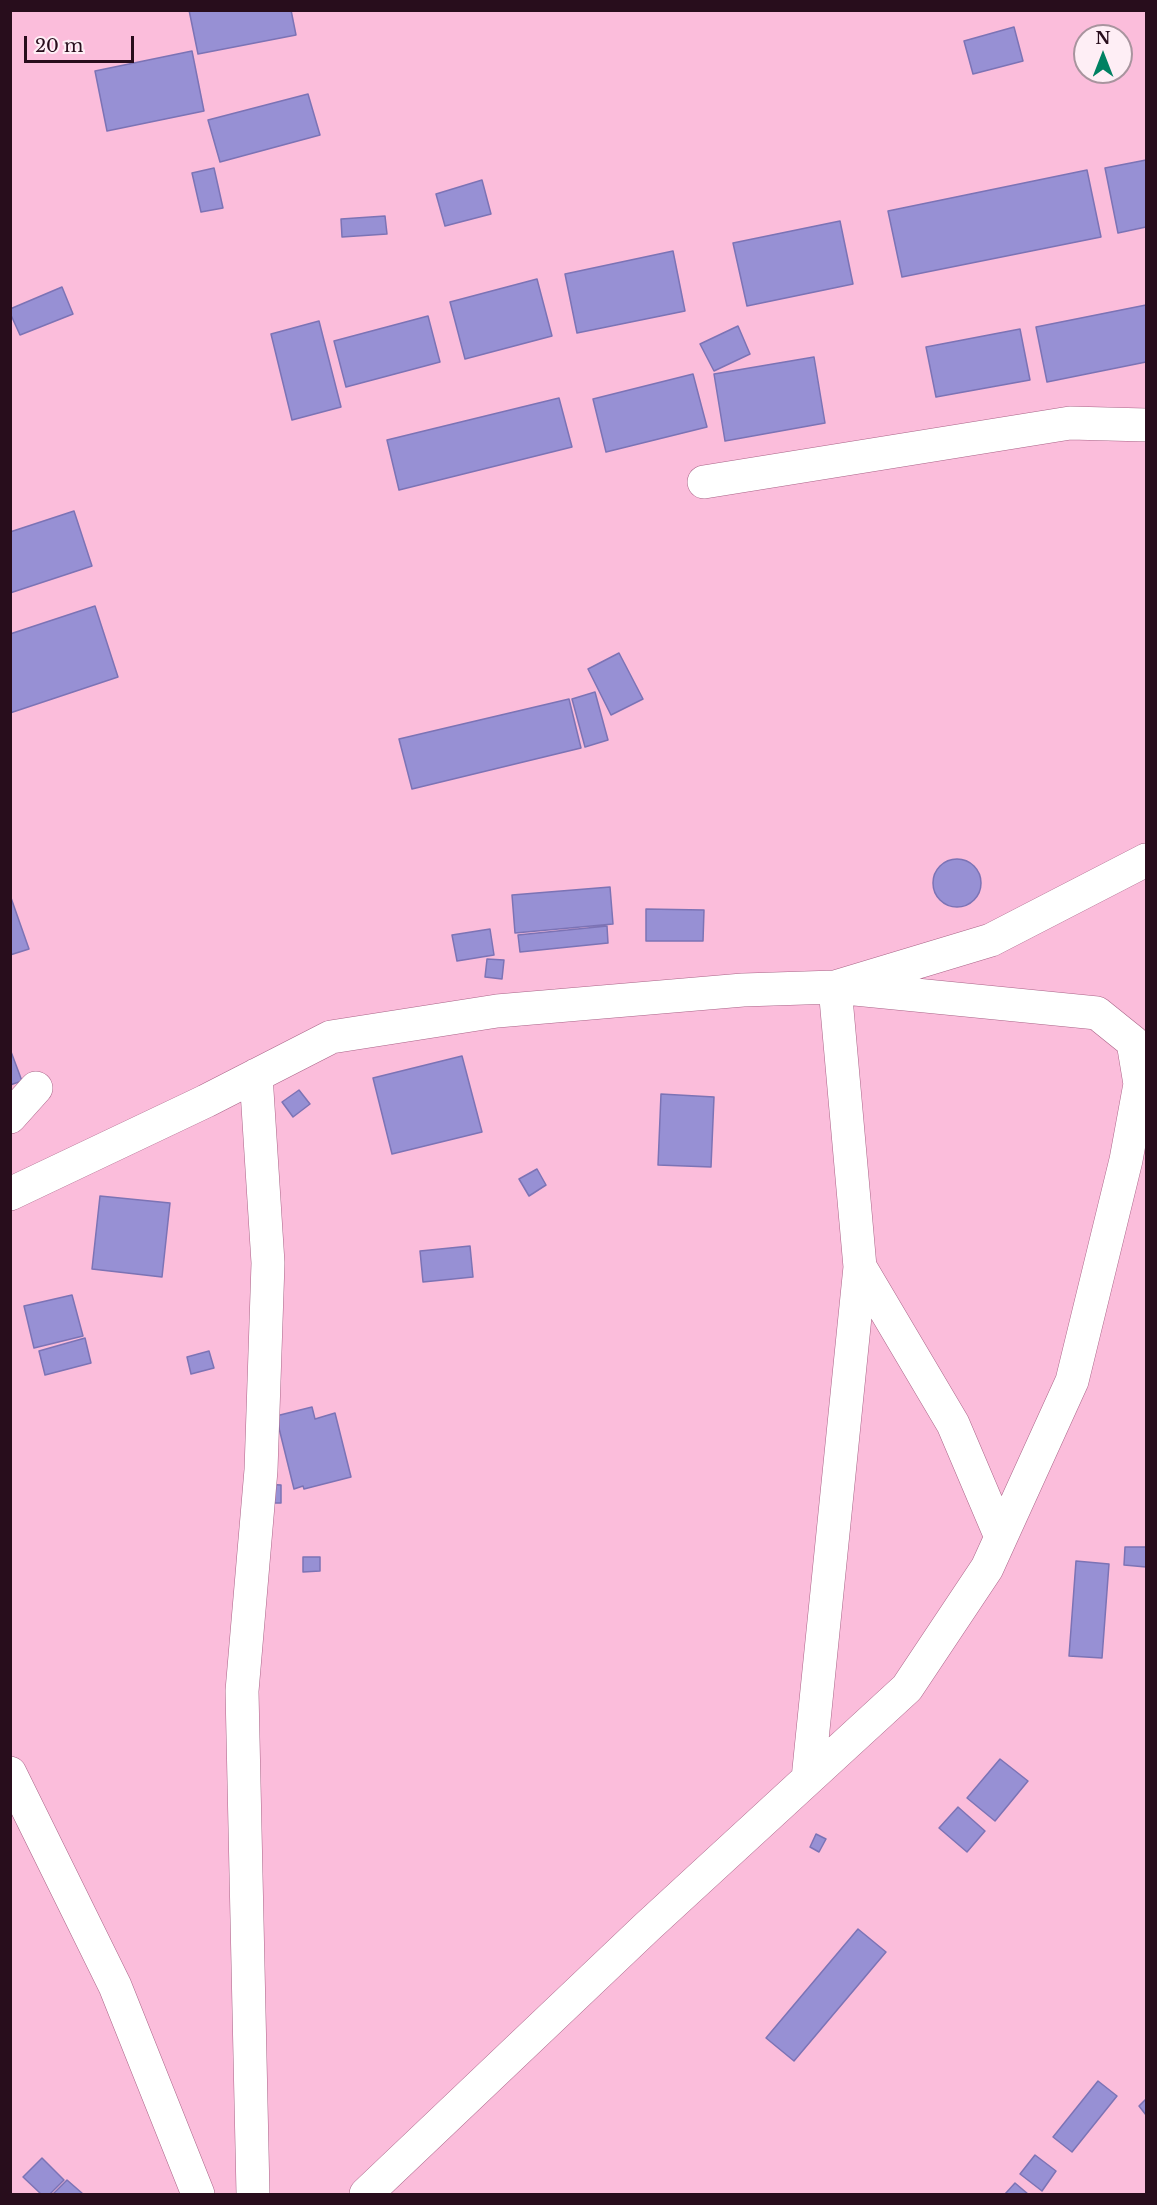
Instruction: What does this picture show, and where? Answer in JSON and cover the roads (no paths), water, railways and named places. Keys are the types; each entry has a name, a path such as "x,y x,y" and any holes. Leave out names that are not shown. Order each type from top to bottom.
{"street":[{"path":"704,482 1070,423 1146,426"},
{"path":"835,987 991,939 1146,860"},
{"path":"808,1779 860,1267 835,987"},
{"path":"10,1194 331,1037 473,1015 743,990 835,987 1097,1013 1132,1042 1142,1056 1140,1084 1126,1160 1072,1381 987,1568 907,1688 647,1927 366,2194"},
{"path":"253,2194 242,1691 261,1470 268,1263 256,1075"},
{"path":"10,1117 36,1088"},
{"path":"860,1267 953,1424 1001,1537"},
{"path":"10,1773 116,1986 198,2194"}]}
